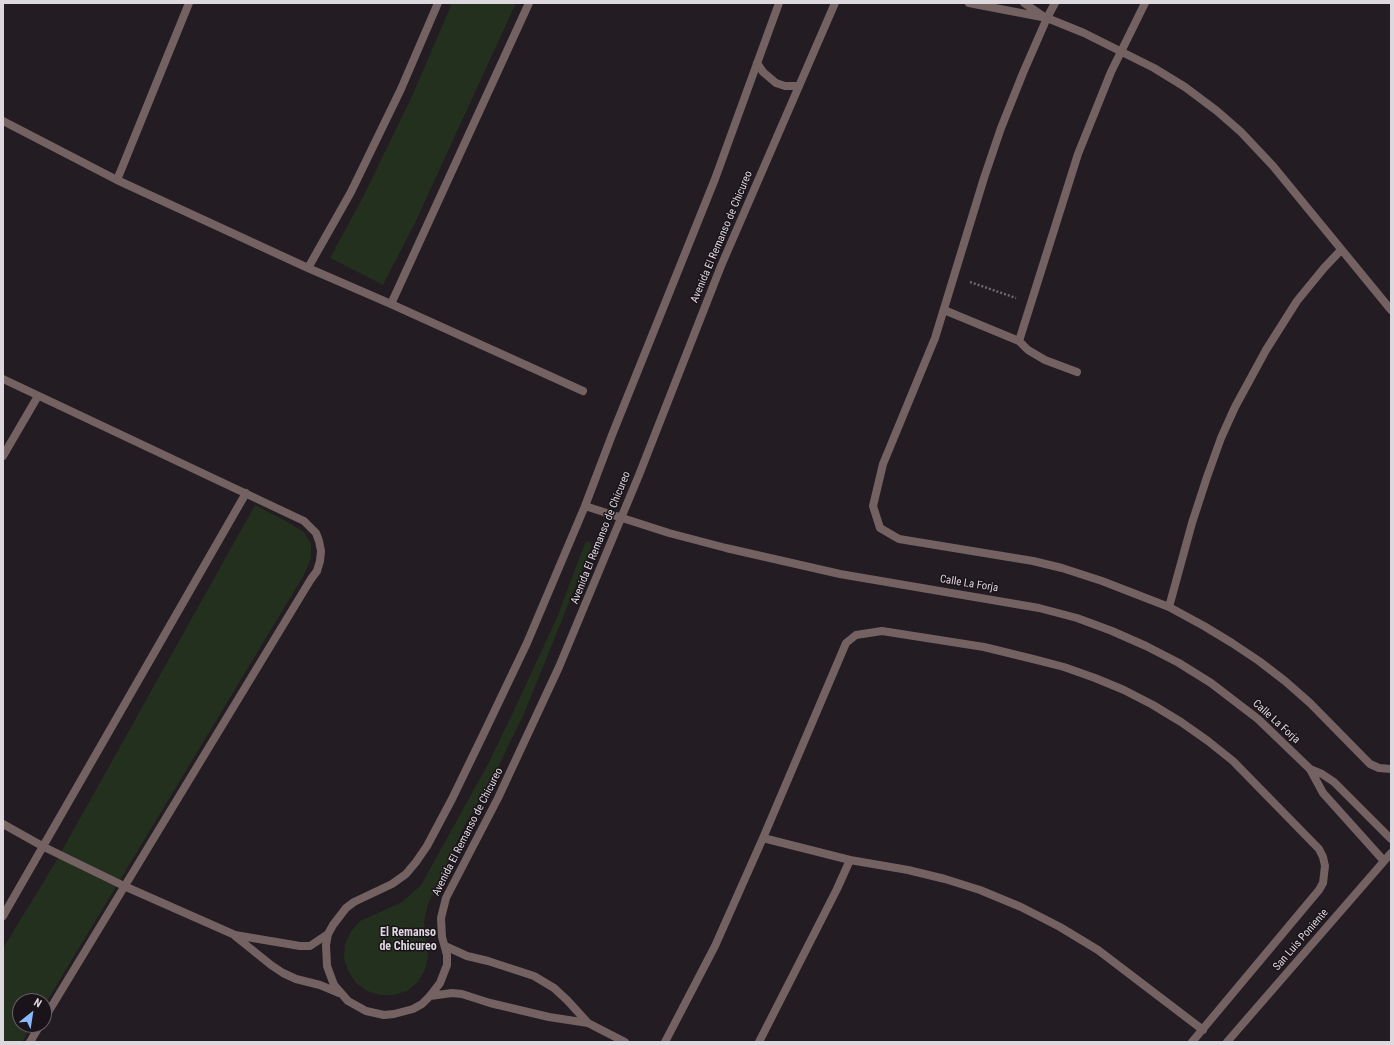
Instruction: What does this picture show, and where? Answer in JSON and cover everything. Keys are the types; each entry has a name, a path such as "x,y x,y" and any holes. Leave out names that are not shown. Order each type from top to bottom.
{"street":[{"path":"117,180 189,3"},
{"path":"308,268 357,178 401,89 438,3"},
{"path":"391,304 529,3"},
{"name":"Avenida El Remanso de Chicureo","path":"779,3 698,223 615,427 585,506 527,643 452,799 427,846 406,874 392,884 358,900 346,908 328,934 326,945 326,966 334,985 340,994 348,1001 366,1011 384,1015 413,1009 422,1004 440,983 447,965 445,946 442,937 441,918 446,898 498,798 559,667 621,518 721,266 835,3"},
{"path":"970,3 1047,18"},
{"path":"1024,3 1047,18 1084,33 1154,68 1185,87 1217,111 1241,132 1273,166 1391,310"},
{"path":"1055,3 1023,73 1001,128 984,178 935,338 883,464 873,506 880,528 899,540 1062,568 1102,581 1169,607 1221,636 1260,661 1310,703 1366,761 1379,768 1391,769"},
{"path":"1019,341 1078,154 1102,94 1145,3"},
{"path":"757,63 763,72 776,83 785,86 799,86"},
{"path":"3,121 117,180 308,268 583,391"},
{"path":"1169,607 1207,478 1221,438 1235,407 1266,350 1298,301 1324,268 1341,250"},
{"path":"944,310 1019,341 1028,350 1045,360 1077,372"},
{"path":"3,380 304,520 316,533 320,541 321,551 317,571 306,586 52,1006"},
{"path":"3,456 38,396"},
{"path":"3,916 246,493"},
{"name":"Calle La Forja","path":"585,506 621,518 726,548 840,574 1039,608 1077,618 1112,631 1173,660 1211,683 1258,719 1310,769 1323,793 1356,832 1384,861"},
{"path":"665,1042 715,946 846,643 856,635 882,631 984,647 1064,667 1124,690 1181,722 1228,757 1313,842 1323,857 1325,874 1323,883 1319,890 1192,1042"},
{"name":"Calle La Forja","path":"1310,769 1322,774 1334,782 1391,839"},
{"path":"3,824 44,847 124,886 234,935 300,946 310,946 328,934"},
{"path":"763,838 850,860 908,870 944,879 980,890 1021,907 1060,927 1098,950 1203,1030"},
{"name":"San Luis Poniente","path":"1227,1042 1391,853"},
{"path":"759,1042 834,896 850,860"},
{"path":"234,935 283,973 296,979 320,984 340,994"},
{"path":"445,946 467,956 488,961 534,976 554,988 588,1023"},
{"path":"430,996 452,993 462,994 490,1003 549,1017 588,1023 625,1042"},
{"path":"30,1042 35,1033"}],"path":[{"path":"954,276 1032,303"}],"green space":[{"path":"452,3 516,3 415,223 383,285 330,258 364,195 412,96"},
{"path":"255,505 304,532 311,544 311,558 304,575 52,993 12,993 12,1033 27,1033 22,1042 3,1042 3,948 55,863"},
{"path":"588,541 591,543 591,548 524,714 498,767 464,827 428,904 424,922 428,957 425,970 418,982 407,991 394,995 380,995 367,991 356,983 348,971 344,958 345,944 351,931 360,921 402,902 421,885 488,764 558,615 585,543"}],"district":[{"name":"El Remanso de Chicureo","path":"408,940"}]}
